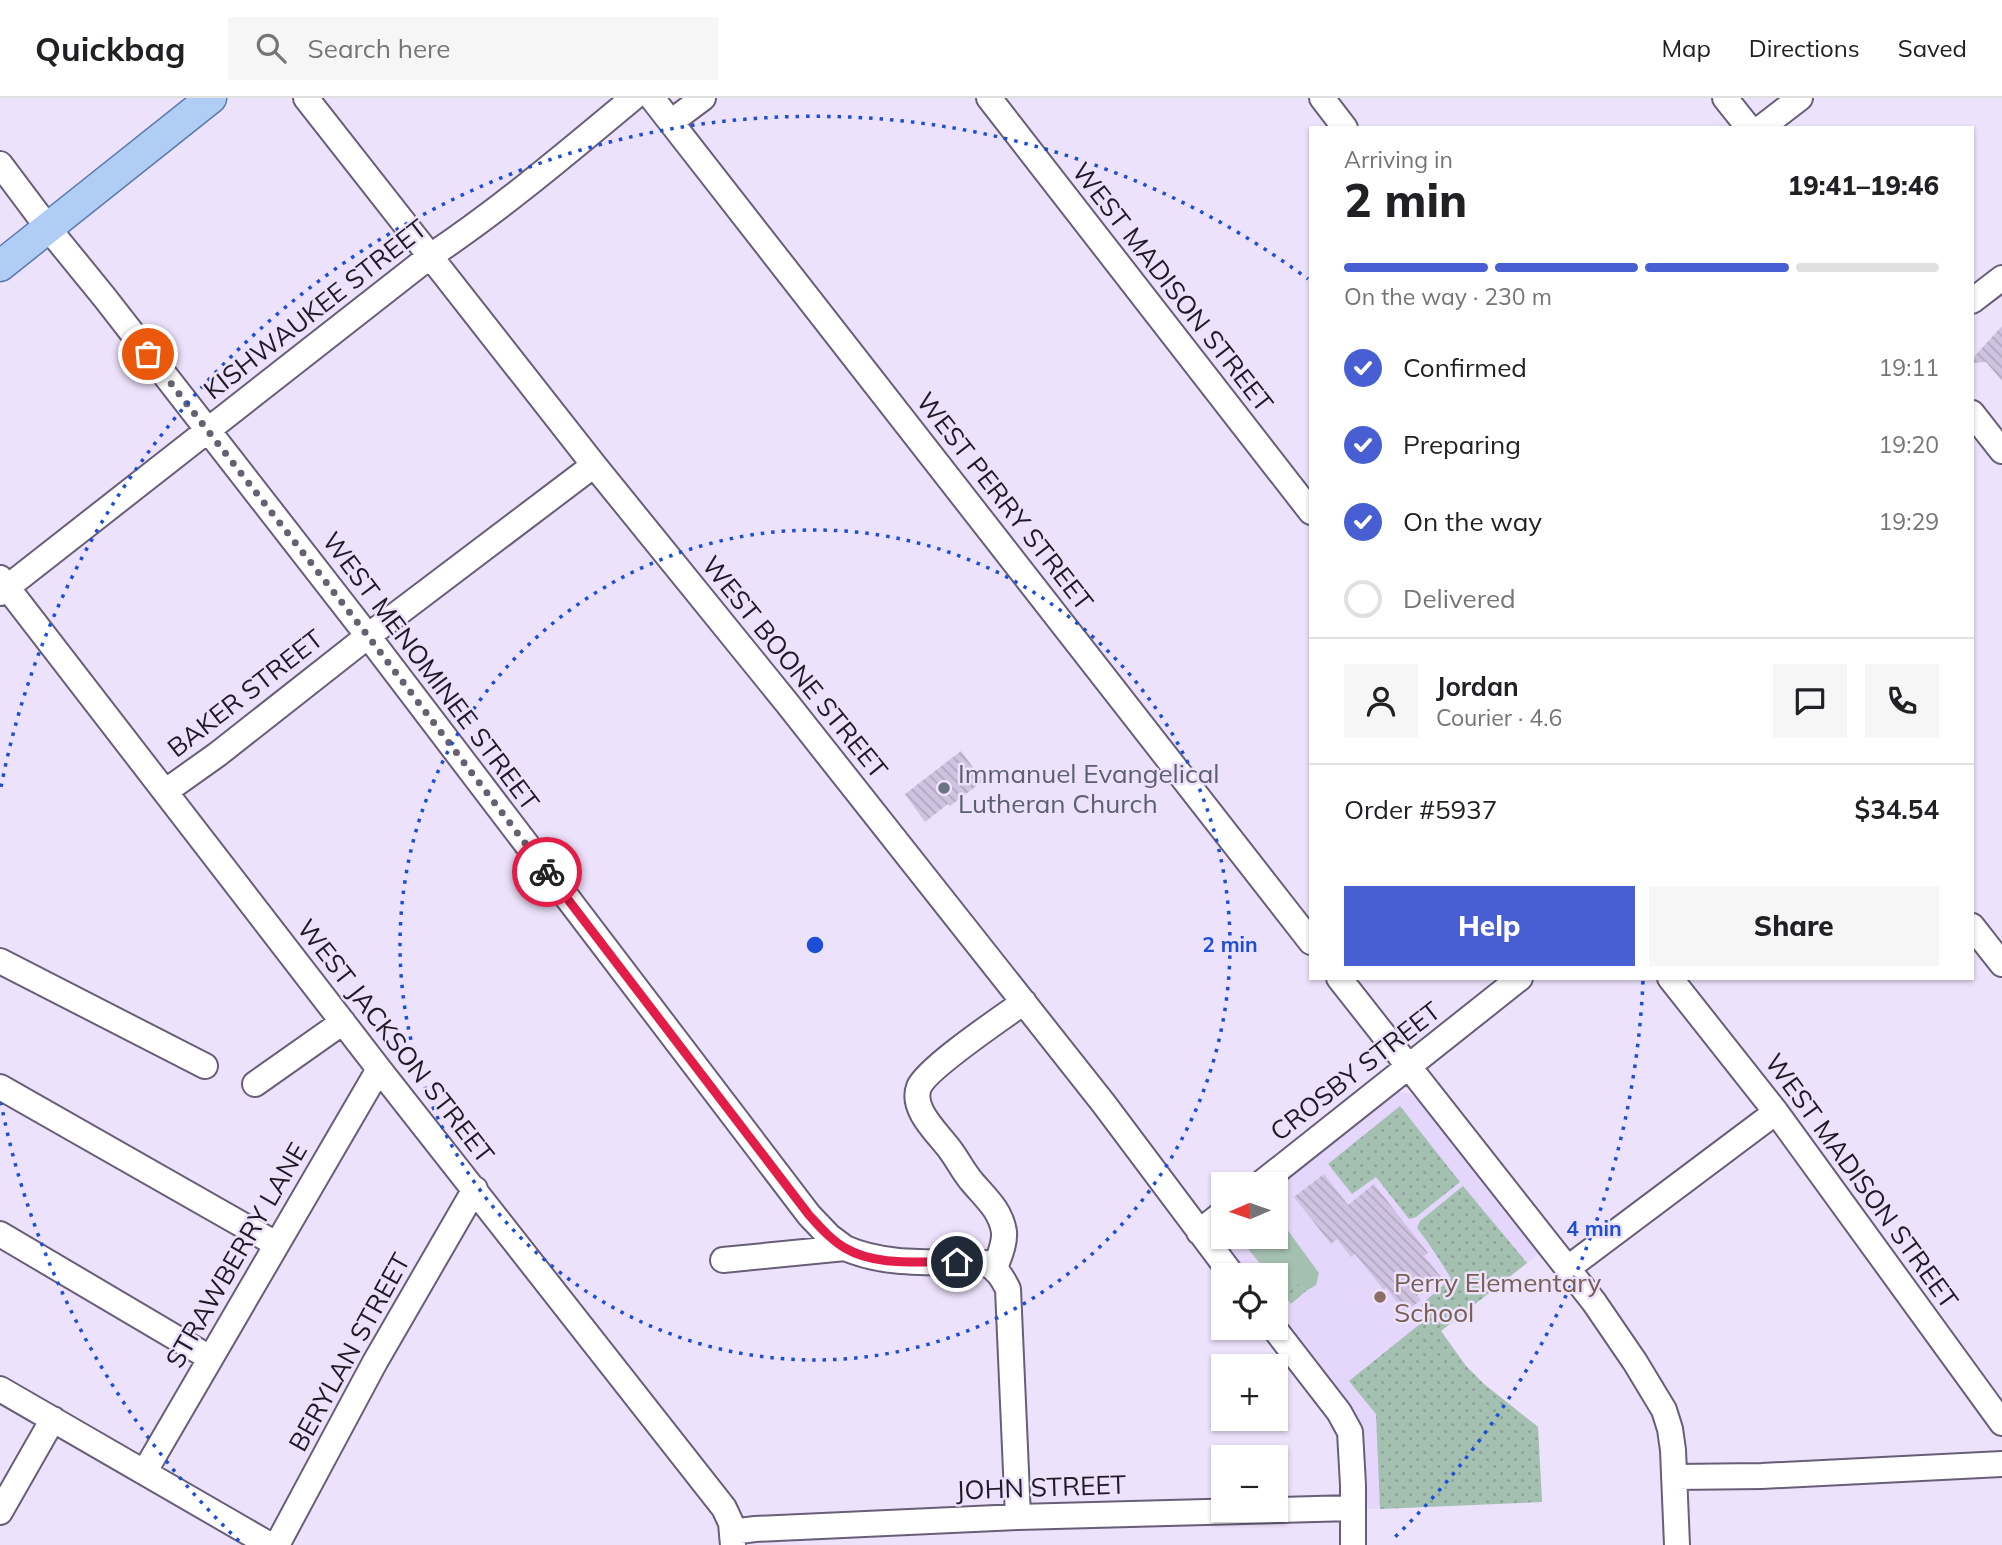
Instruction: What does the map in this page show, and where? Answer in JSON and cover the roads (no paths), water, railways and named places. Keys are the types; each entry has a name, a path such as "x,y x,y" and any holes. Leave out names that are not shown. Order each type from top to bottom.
{"main road":[{"path":"0,266 211,98"}],"street":[{"name":"WEST BOONE STREET","path":"306,98 594,465 787,702 1024,1002 1223,1263"},
{"name":"KISHWAUKEE STREET","path":"3,586 429,257 479,222 633,98"},
{"name":"WEST PERRY STREET","path":"652,98 1309,939"},
{"path":"671,122 703,98"},
{"name":"WEST MADISON STREET","path":"989,98 1309,509"},
{"path":"1322,98 1343,126"},
{"path":"1725,98 1747,126"},
{"path":"1764,126 1800,98"},
{"name":"WEST MENOMINEE STREET","path":"0,164 368,636 809,1215 845,1248"},
{"path":"1974,299 2002,278"},
{"path":"1974,416 2002,451"},
{"name":"BAKER STREET","path":"166,791 594,465"},
{"name":"WEST JACKSON STREET","path":"3,586 166,791 567,1311 724,1508 731,1524 733,1538"},
{"path":"1974,929 2002,964"},
{"path":"0,961 205,1066"},
{"path":"1341,980 1594,1302 1664,1410 1673,1450 1677,1545"},
{"name":"CROSBY STREET","path":"1275,1172 1517,980"},
{"name":"WEST MADISON STREET","path":"1672,980 1776,1112 2002,1423"},
{"path":"995,1268 1003,1245 1004,1234 1000,1217 984,1194 972,1183 950,1149 931,1128 917,1096 925,1078 1024,1002"},
{"path":"255,1084 343,1023"},
{"name":"STRAWBERRY LANE","path":"145,1471 379,1069"},
{"path":"0,1087 276,1244"},
{"path":"1568,1268 1776,1112"},
{"name":"BERYLAN STREET","path":"277,1545 375,1362 475,1189"},
{"path":"1199,1232 1211,1222"},
{"path":"0,1234 211,1358"},
{"path":"723,1260 845,1248 863,1256 883,1260 985,1263 995,1268 1008,1289 1018,1517"},
{"path":"1283,1340 1339,1412 1350,1432 1353,1545"},
{"path":"0,1389 270,1545"},
{"path":"0,1512 53,1419"},
{"path":"1674,1477 1762,1476 2002,1464"},
{"name":"JOHN STREET","path":"733,1538 755,1529 1018,1517 1352,1508"}],"place":[{"name":"Immanuel Evangelical Lutheran Church","path":"944,788"},
{"name":"Perry Elementary School","path":"1380,1297"}]}
